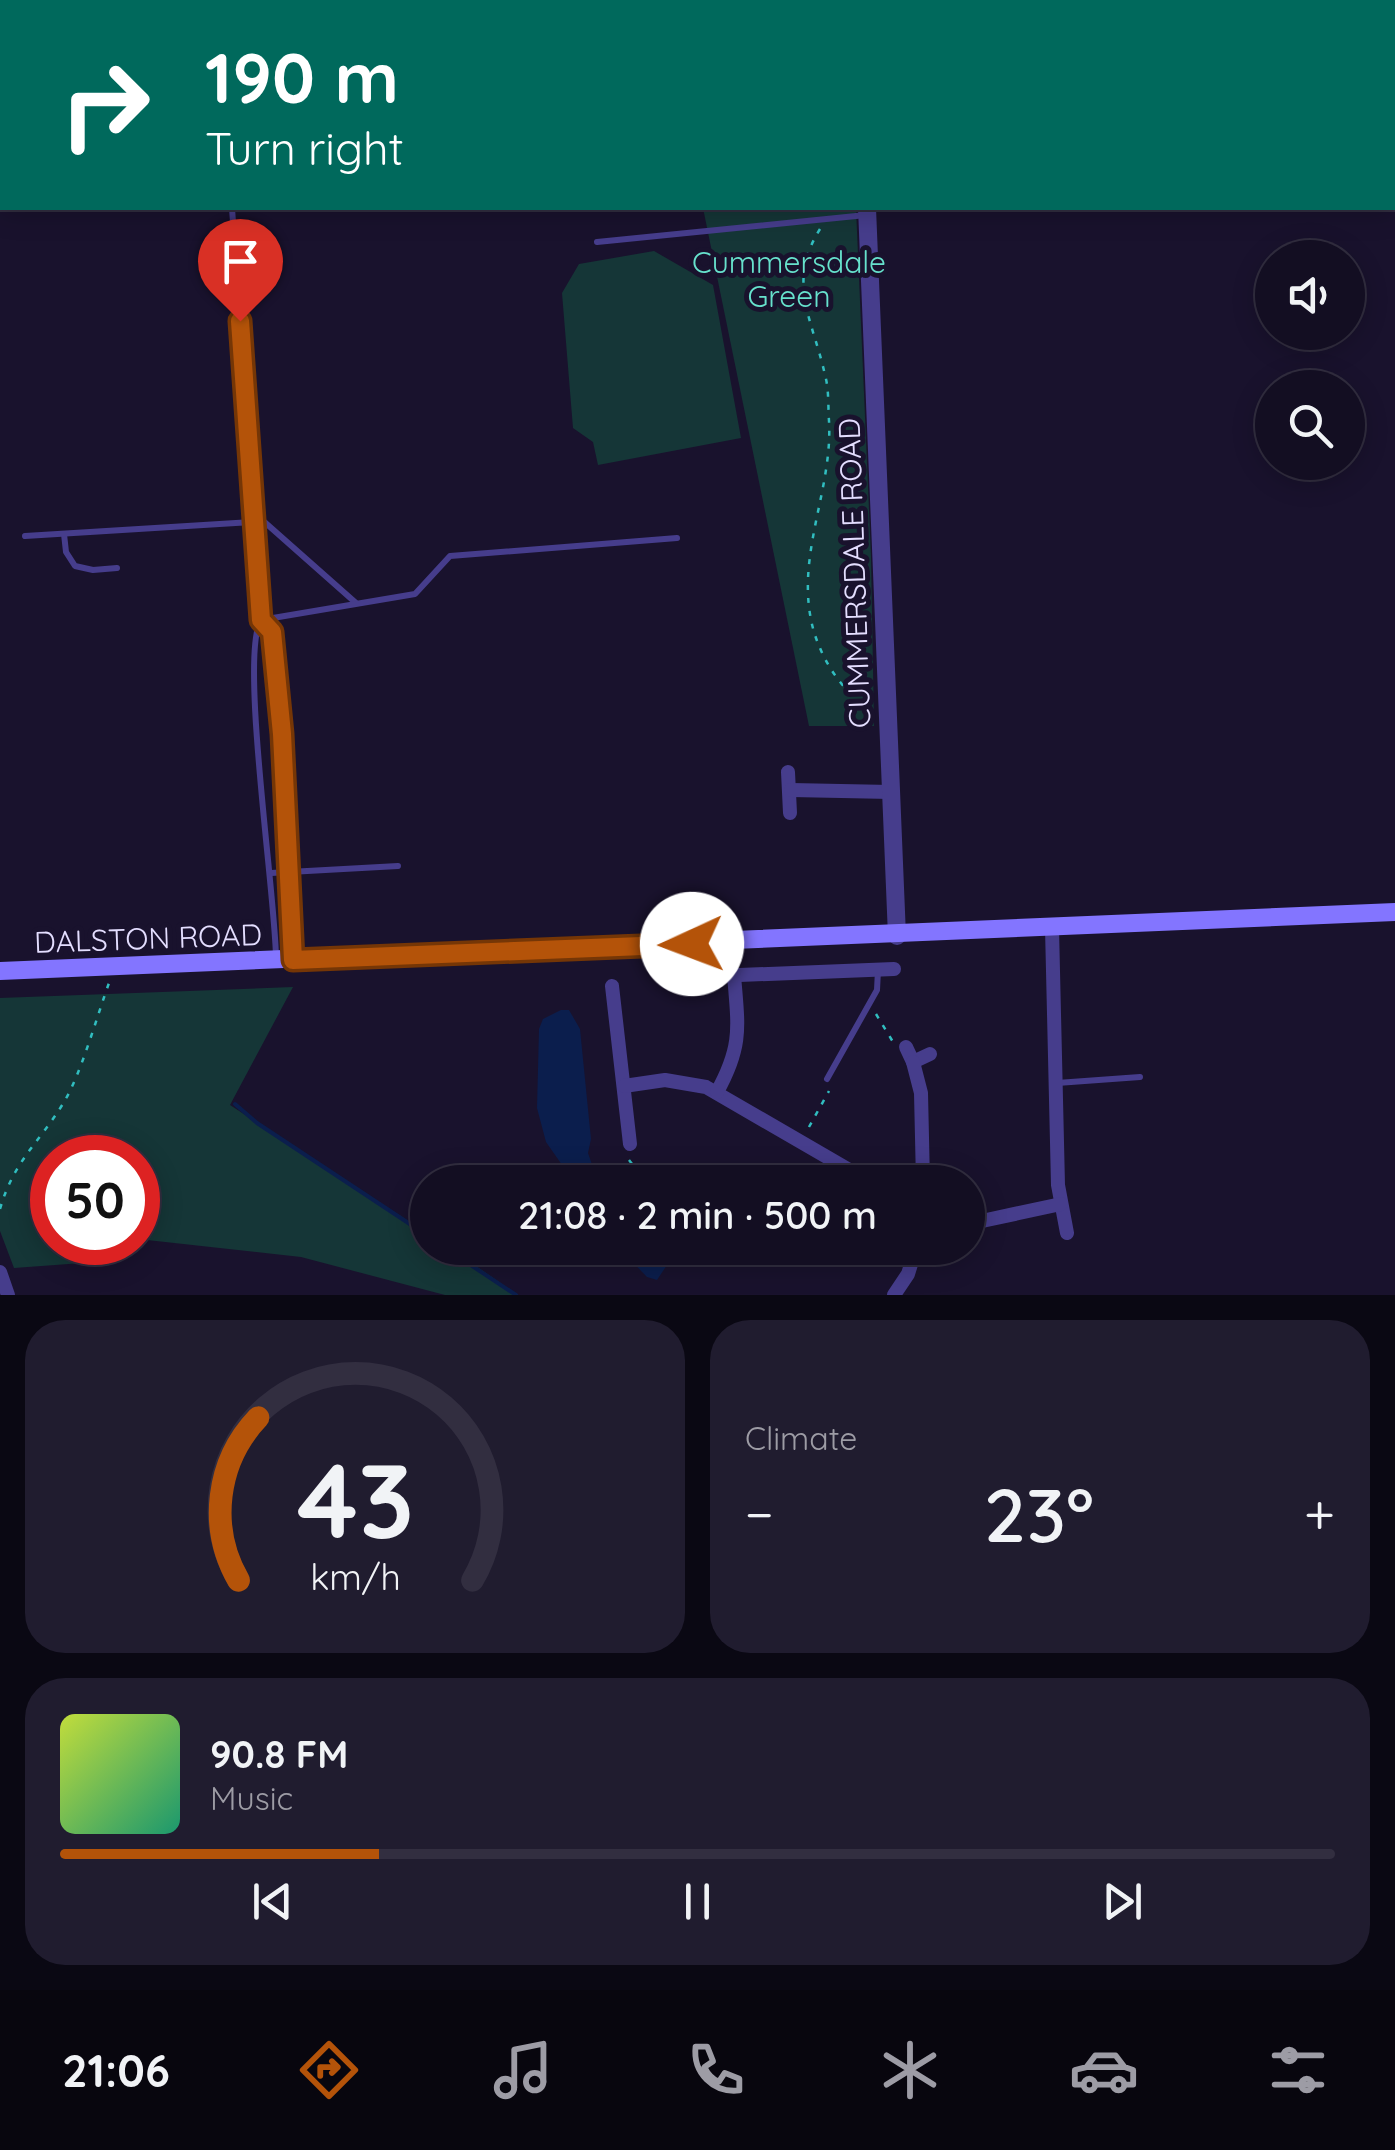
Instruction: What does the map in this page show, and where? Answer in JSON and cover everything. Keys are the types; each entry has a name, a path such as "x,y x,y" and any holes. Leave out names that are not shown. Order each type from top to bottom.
{"main road":[{"name":"DALSTON ROAD","path":"0,972 1395,912"}],"street":[{"name":"CUMMERSDALE ROAD","path":"867,211 897,936"},
{"path":"788,772 790,814"},
{"path":"791,790 890,792"},
{"path":"1052,928 1060,1204 1067,1233"},
{"path":"714,976 886,969"},
{"path":"718,1092 735,1061 737,1047 734,976"},
{"path":"612,986 630,1144"},
{"path":"906,1046 922,1092 923,1165"},
{"path":"913,1062 930,1054"},
{"path":"624,1086 679,1081 718,1092 841,1165"},
{"path":"985,1220 1060,1204"},
{"path":"894,1295 911,1265"},
{"path":"0,1272 8,1295"}],"lane":[{"path":"232,210 261,620 272,632 282,734 287,872 284,960"},
{"path":"596,242 826,219 867,211"},
{"path":"251,510 357,604"},
{"path":"25,536 252,522"},
{"path":"64,534 66,552 75,566 93,570 117,568"},
{"path":"284,960 271,873 256,708 254,630 261,620 416,594 450,556 677,538"},
{"path":"271,873 398,866"},
{"path":"826,1079 886,969"},
{"path":"1056,1083 1140,1077"}],"path":[{"path":"826,219 805,253 803,274 803,296 825,375 830,446 810,546 809,602 814,630 838,681 853,698 871,710 887,714"},
{"path":"0,1209 7,1185 32,1142 66,1100 114,967"},
{"path":"875,1013 896,1046 906,1046"}],"green space":[{"name":"Cummersdale Green","path":"703,210 856,210 874,726 809,726"},
{"path":"654,251 713,285 741,438 598,465 593,442 573,428 562,293 579,264"},
{"path":"293,987 230,1105 410,1222 410,1265 475,1265 518,1295 445,1295 301,1257 160,1241 160,1135 30,1135 30,1265 55,1265 14,1268 0,1231 0,998"}],"water":[{"path":"569,1010 580,1029 591,1139 588,1153 592,1165 562,1165 546,1142 537,1108 539,1029 543,1019"},
{"path":"635,1265 667,1265 657,1280 647,1277"}],"waterway":[{"path":"235,1104 257,1123 410,1224"},
{"path":"471,1265 516,1295"}],"route":[{"path":"240,321 261,620 272,632 282,734 293,960 692,944"}]}
